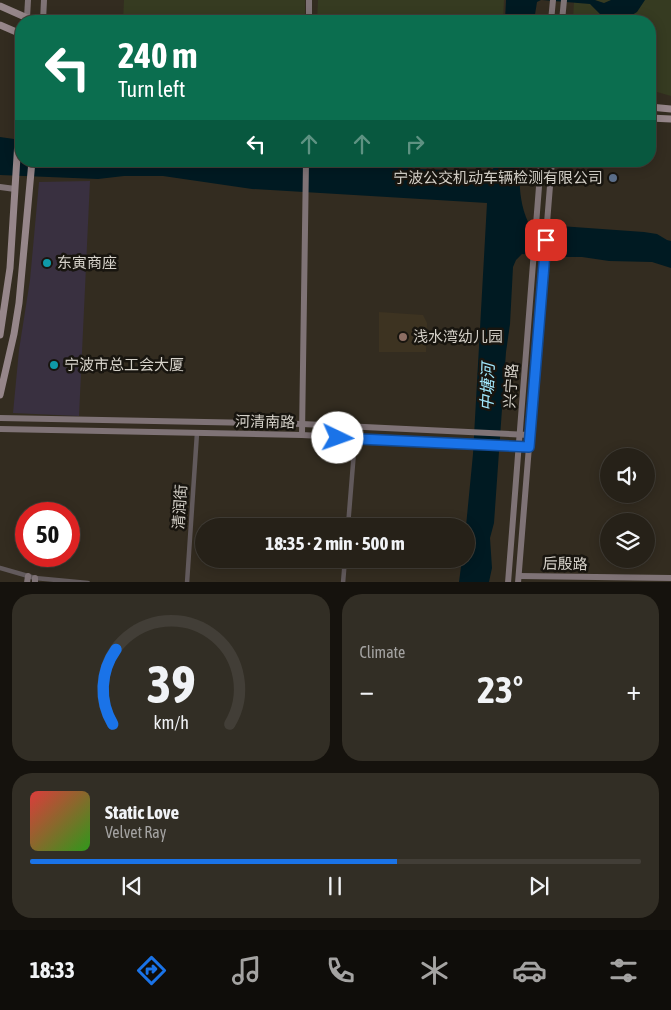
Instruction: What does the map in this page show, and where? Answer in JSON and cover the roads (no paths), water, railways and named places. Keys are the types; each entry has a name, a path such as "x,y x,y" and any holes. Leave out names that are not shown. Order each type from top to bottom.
{"main road":[{"path":"27,15 28,0"},
{"path":"44,0 44,15"},
{"path":"309,0 309,15"},
{"path":"552,15 553,0"},
{"path":"562,15 564,0"},
{"path":"0,6 17,15"},
{"path":"0,25 15,31"},
{"path":"656,108 671,109"},
{"path":"656,119 671,120"},
{"path":"0,335 10,268 17,167"},
{"path":"0,395 19,303 32,167"},
{"path":"302,435 306,167"},
{"name":"兴宁路","path":"508,582 541,167"},
{"path":"518,579 552,167"},
{"path":"0,187 15,189"},
{"name":"河清南路","path":"0,418 302,424 520,435"},
{"name":"河清南路","path":"0,429 302,435 529,447"},
{"path":"520,435 529,436"},
{"name":"后殷路","path":"518,579 671,578"}],"street":[{"name":"清润街","path":"188,582 198,433"},
{"path":"349,518 355,439"},
{"path":"0,568 28,579 88,582"},
{"path":"343,582 344,568"}],"water":[{"path":"506,0 541,0 537,2 535,15 505,15"},
{"path":"542,0 595,0 604,3 611,0 645,0 637,12 632,15 601,15 590,4"},
{"name":"中塘河","path":"0,137 15,139 15,167 403,167 488,171 494,167 520,167 520,192 528,222 657,234 671,241 671,268 652,262 609,261 582,257 550,257 522,254 516,260 513,267 494,523 490,538 492,568 489,582 459,582 461,568 475,568 475,518 467,518 473,454 487,203 252,189 163,176 124,176 98,179 0,175"}],"place":[{"name":"宁波公交机动车辆检测有限公司","path":"613,178"},
{"name":"东寅商座","path":"47,263"},
{"name":"浅水湾幼儿园","path":"403,337"},
{"name":"宁波市总工会大厦","path":"54,365"}]}
